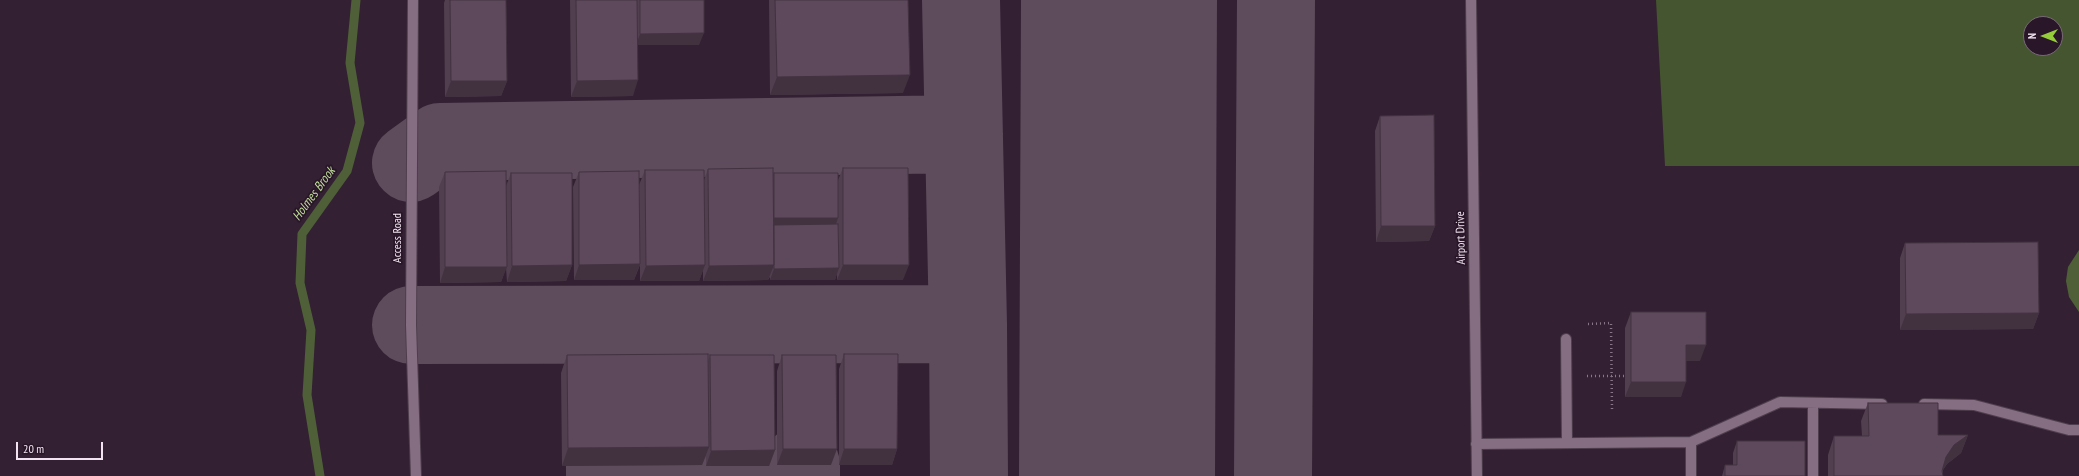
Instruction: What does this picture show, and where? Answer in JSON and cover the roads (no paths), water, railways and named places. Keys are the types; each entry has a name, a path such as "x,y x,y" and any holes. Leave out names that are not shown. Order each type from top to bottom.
{"lane":[{"name":"Access Road","path":"412,0 411,325 416,476"},
{"name":"Airport Drive","path":"1471,0 1476,476"},
{"path":"1566,339 1567,443"},
{"path":"1476,444 1691,442 1780,402 1890,404"},
{"path":"1813,403 1813,476"},
{"path":"1912,404 1974,405 2069,430 2079,430"},
{"path":"1691,442 1691,476"}],"waterway":[{"name":"Holmes Brook","path":"320,476 307,395 311,330 300,283 302,234 347,171 360,123 350,63 356,0"}]}
